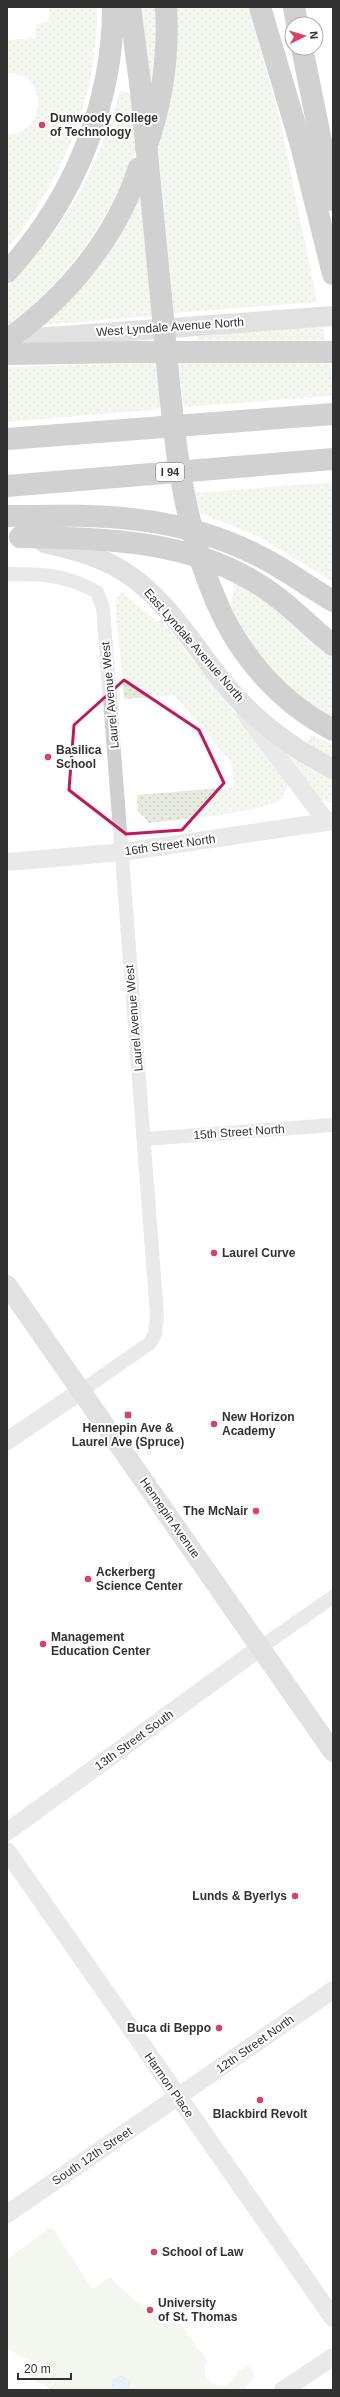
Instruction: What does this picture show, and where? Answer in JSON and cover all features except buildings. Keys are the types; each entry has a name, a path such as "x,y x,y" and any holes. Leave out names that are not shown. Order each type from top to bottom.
{"highway":[{"path":"7,272 23,254 49,218 80,160 96,116 107,72 113,7"},
{"path":"130,7 141,91 176,443 184,493 199,556 217,603 239,644 270,685 291,703 333,730"},
{"path":"7,340 25,328 67,288 95,254 127,199 153,128 158,108 165,68 166,7"},
{"path":"260,7 301,145 333,273"},
{"path":"304,56 333,200"},
{"path":"7,354 122,352 333,352"},
{"path":"7,439 333,414"},
{"name":"I 94","path":"7,486 333,459"},
{"path":"7,516 118,516 172,524 210,535 258,555 333,600"},
{"path":"20,537 65,537 145,544 175,549 202,557 230,569 273,594 333,645"}],"main road":[{"name":"West Lyndale Avenue North","path":"7,340 333,316"},
{"name":"East Lyndale Avenue North","path":"20,537 86,554 124,571 157,601 224,683 268,728 294,747 333,769"},
{"name":"Hennepin Avenue","path":"7,1285 333,1752"}],"street":[{"name":"Laurel Avenue West","path":"7,574 47,574 74,580 97,592 103,608 123,852 128,956 157,1315 155,1334 150,1343 82,1391"},
{"path":"224,683 330,824"},
{"name":"16th Street North","path":"7,862 123,852 330,824"},
{"name":"15th Street North","path":"144,1140 333,1125"},
{"path":"7,1441 82,1391"},
{"path":"260,1647 333,1597"},
{"name":"13th Street South","path":"7,1832 260,1647"},
{"name":"Harmon Place","path":"7,1851 333,2318"},
{"name":"12th Street North","path":"178,2098 333,1990"},
{"name":"South 12th Street","path":"7,2214 178,2098"},
{"path":"283,2390 333,2357"}],"highlighted area":[{"path":"124,680 199,730 224,783 182,830 126,834 69,790 74,725"}],"shaded area":[{"name":"Dunwoody College of Technology","path":"49,7 97,7 96,40 92,73 84,105 60,166 45,195 27,223 7,249 7,135 21,131 31,123 37,113 38,102 36,91 30,81 20,75 7,73 7,40 36,38 36,24 50,22"},
{"path":"140,7 156,7 156,58 151,87"},
{"path":"176,7 249,7 280,120 317,302 174,313 158,149 173,88 175,67"},
{"path":"120,91 130,93 137,136 135,153 125,178 98,227 72,264 42,297 7,326 7,287 46,244 77,196 102,146"},
{"path":"141,194 153,316 42,325"},
{"path":"322,325 325,340 197,340 197,333"},
{"path":"178,362 330,364 333,396 184,407"},
{"path":"157,363 161,409 7,422 7,367"},
{"path":"333,482 333,582 260,537 200,513 195,493"},
{"path":"235,580 256,592 333,656 333,720 288,688 248,641 231,607"},
{"path":"122,592 157,622 161,620 287,778 287,786 281,800 250,810 233,813 147,823 147,820 138,811 137,795 234,787 231,762 174,695 124,699 115,599"},
{"path":"311,735 333,745 333,760 306,744"},
{"path":"288,754 315,772 333,780 333,803 321,800 286,755"},
{"path":"52,2227 92,2289 110,2277 133,2299 148,2310 178,2321 208,2362 205,2365 205,2373 207,2379 212,2383 223,2386 234,2379 237,2372 249,2365 255,2375 244,2390 48,2390 47,2386 30,2379 35,2363 7,2349 7,2259"},
{"path":"46,2362 57,2367 56,2390 48,2390 50,2372 44,2368"}],"water":[{"path":"121,2375 130,2381 129,2390 112,2390 112,2379"}],"place":[{"name":"Dunwoody College of Technology","path":"42,125"},
{"name":"Basilica School","path":"48,757"},
{"name":"Laurel Curve","path":"214,1253"},
{"name":"Hennepin Ave & Laurel Ave (Spruce)","path":"128,1415"},
{"name":"New Horizon Academy","path":"214,1424"},
{"name":"The McNair","path":"256,1511"},
{"name":"Ackerberg Science Center","path":"88,1579"},
{"name":"Management Education Center","path":"43,1644"},
{"name":"Lunds & Byerlys","path":"295,1896"},
{"name":"Buca di Beppo","path":"219,2028"},
{"name":"Blackbird Revolt","path":"260,2100"},
{"name":"School of Law","path":"154,2252"},
{"name":"University of St. Thomas","path":"150,2310"}]}
